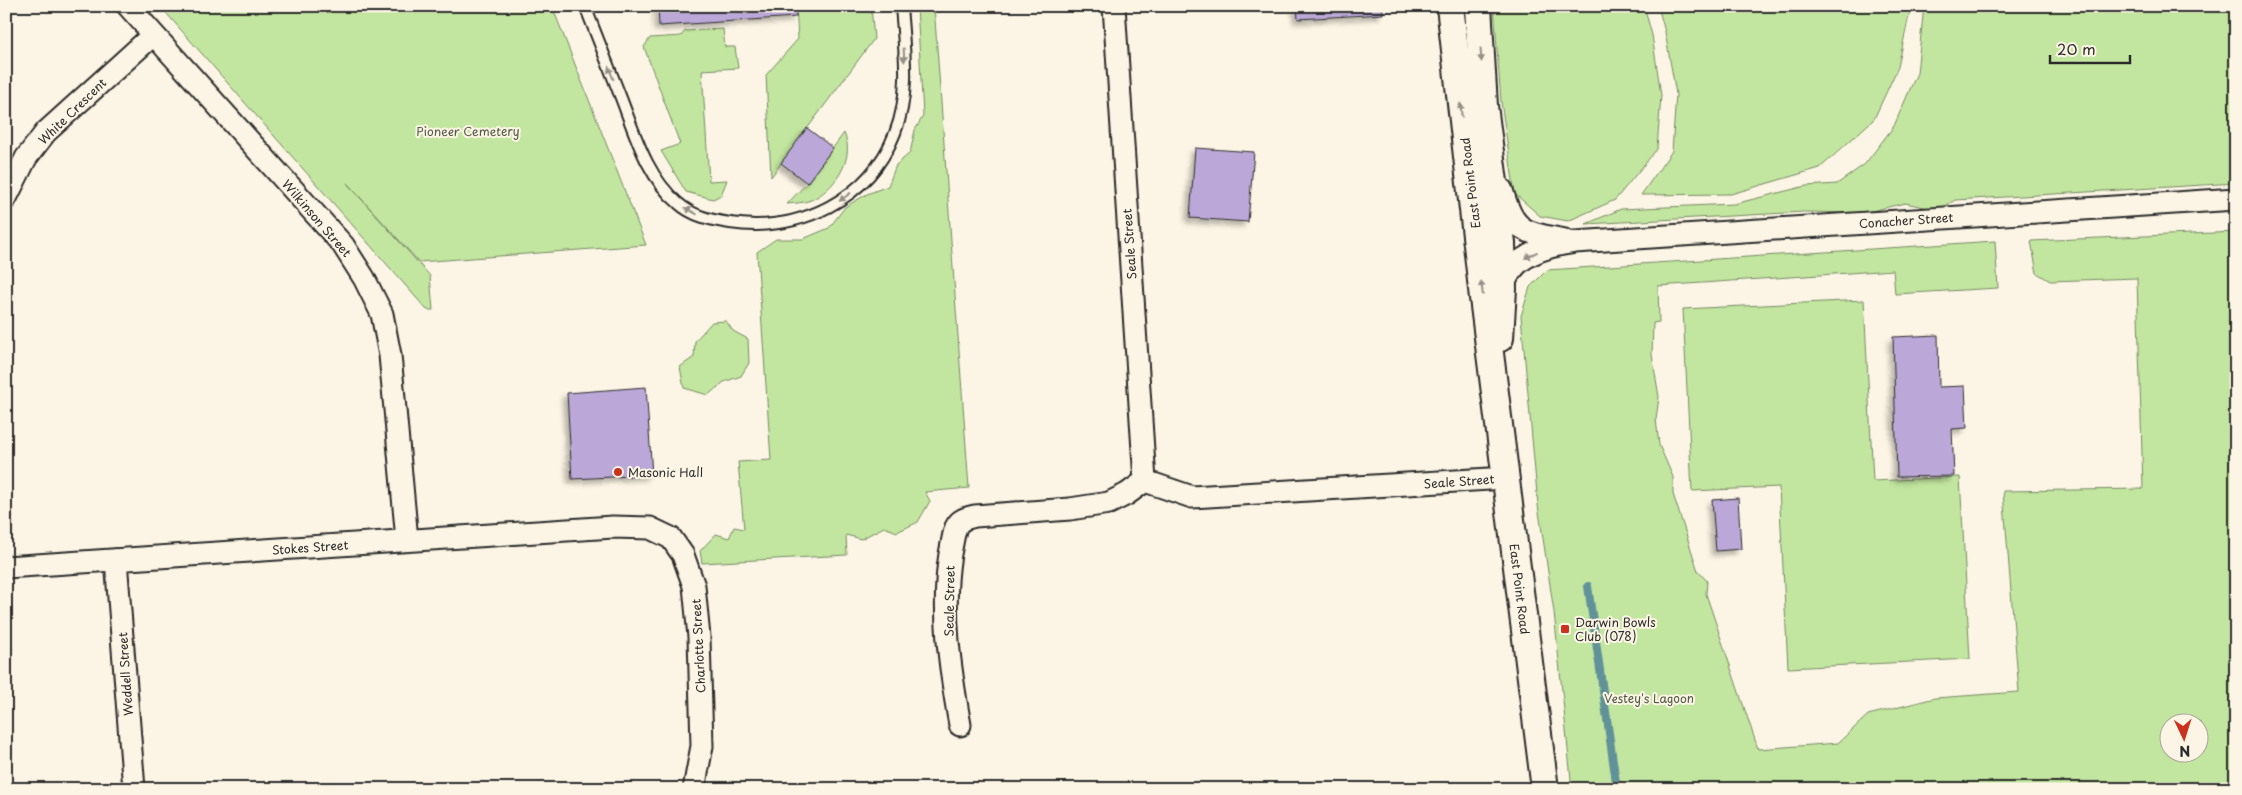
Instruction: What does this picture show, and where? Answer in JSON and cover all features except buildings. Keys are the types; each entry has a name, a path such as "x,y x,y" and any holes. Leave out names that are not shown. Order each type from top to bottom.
{"street":[{"name":"Wilkinson Street","path":"128,6 152,35 343,244 368,285 382,314 390,355 407,540"},
{"name":"Seale Street","path":"1114,6 1145,481"},
{"name":"East Point Road","path":"1450,6 1545,789"},
{"name":"East Point Road","path":"1478,6 1484,106 1502,243 1503,289 1496,389"},
{"name":"White Crescent","path":"6,198 26,158 46,132 152,35"},
{"name":"Conacher Street","path":"1490,147 1508,212 1514,222 1538,236 1575,242"},
{"name":"Conacher Street","path":"1503,289 1511,269 1524,258 1552,246 1575,242 2236,199"},
{"name":"Seale Street","path":"1145,481 1192,497 1506,478"},
{"name":"Seale Street","path":"960,725 950,665 947,624 948,568 954,536 960,522 965,518 975,516 1070,509 1109,503 1127,494 1145,481"},
{"name":"Stokes Street","path":"6,567 613,527"},
{"name":"Charlotte Street","path":"613,527 650,528 671,538 683,555 694,586 699,637 702,746 694,789"},
{"name":"Weddell Street","path":"116,560 134,789"}],"lane":[{"path":"586,6 643,154 669,195 679,204 705,218 757,226 815,215 833,205 867,179 887,152 901,115 904,96 901,6"}],"green space":[{"name":"Pioneer Cemetery","path":"160,6 552,6 646,245 419,262 347,183 430,276 433,310 427,310"},
{"path":"796,6 871,6 874,39 771,177 766,75 798,39"},
{"path":"917,6 934,6 969,488 925,492 930,501 918,522 897,532 884,527 861,539 846,535 847,555 702,563 700,551 716,534 729,538 734,527 744,529 738,462 771,460 757,252 776,239 803,239 829,228 845,207 867,194 888,186 896,165 910,153 915,130 923,116"},
{"path":"1494,6 1644,6 1652,35 1661,95 1657,149 1615,200 1568,221 1540,216 1515,194 1501,102"},
{"path":"1658,6 1911,6 1898,67 1874,119 1820,168 1731,194 1641,195 1672,151 1676,94 1665,32"},
{"path":"1924,6 2236,6 2236,183 1955,200 1939,210 1905,203 1863,213 1804,212 1586,224 1621,209 1734,204 1806,186 1837,184 1865,164 1894,126 1917,73"},
{"path":"723,29 725,47 735,47 738,68 702,70 709,181 727,180 721,195 713,199 686,192 661,151 680,144 644,47 650,38 681,36 685,31"},
{"path":"844,133 847,153 845,163 835,181 828,189 811,200 787,204 807,183"},
{"name":"Vestey's Lagoon","path":"2236,232 2236,789 1572,789 1554,612 1538,505 1521,316 1530,287 1547,270 1995,241 1998,288 1895,294 1893,270 1658,286 1659,322 1653,323 1652,355 1659,397 1656,419 1659,445 1673,477 1673,494 1698,571 1707,581 1706,594 1758,749 1838,743 1868,715 1935,698 2019,692 2003,491 2143,489 2137,278 2050,281 2037,273 2031,241"},
{"path":"1864,300 1873,481 1960,477 1970,659 1788,668 1779,487 1692,491 1683,309"},
{"path":"726,321 733,331 748,339 749,363 741,376 724,382 708,395 684,388 680,367 694,357 695,341 712,322"}],"waterway":[{"path":"1588,586 1617,789"}],"place":[{"name":"Masonic Hall","path":"618,472"},
{"name":"Darwin Bowls Club (078)","path":"1565,629"}]}
